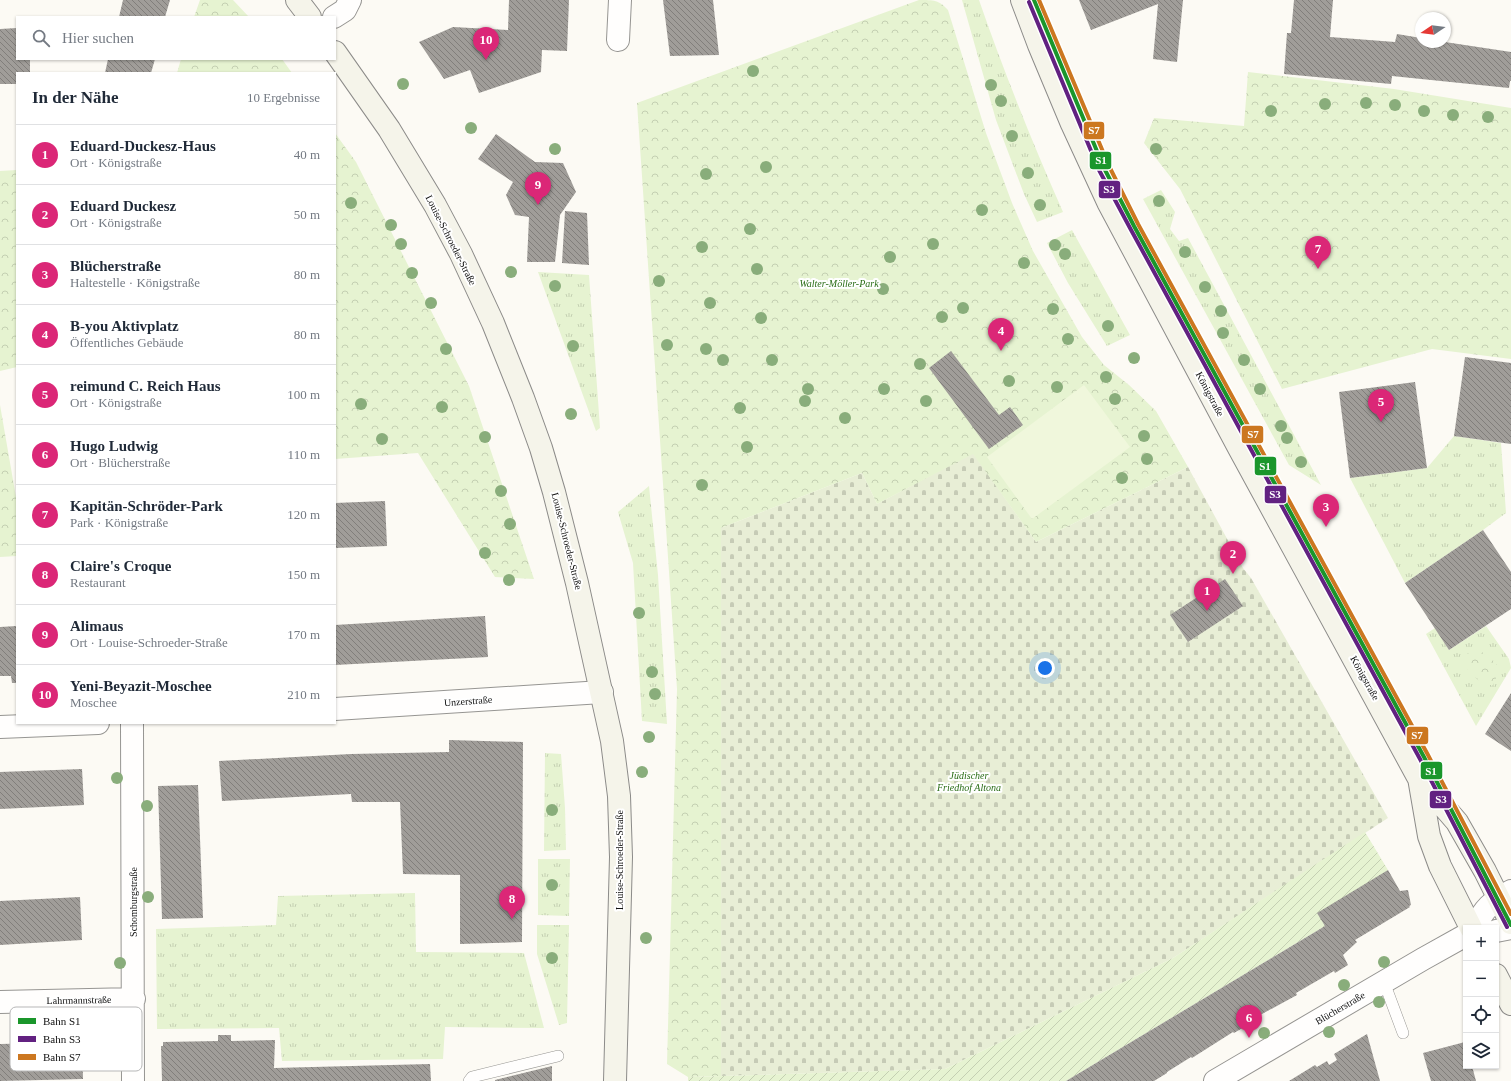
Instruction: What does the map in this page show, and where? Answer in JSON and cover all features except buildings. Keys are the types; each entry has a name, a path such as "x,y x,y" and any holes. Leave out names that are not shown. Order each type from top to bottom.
{"main road":[{"path":"297,0 309,16"},
{"name":"Königstraße","path":"1022,0 1072,124 1108,202 1235,441 1418,777 1457,822 1485,871 1504,894 1511,923"},
{"name":"Louise-Schroeder-Straße","path":"336,53 376,109 435,205 461,254 493,323 523,398 546,462 578,583 612,741 618,796 621,857 615,1081"},
{"name":"Königstraße","path":"1418,777 1429,836 1440,866 1470,925"},
{"path":"1499,981 1511,1004"}],"street":[{"path":"335,16 344,10 350,0"},
{"path":"618,40 620,0"},
{"name":"Unzerstraße","path":"336,709 602,692"},
{"path":"0,727 74,724"},
{"name":"Schomburgstraße","path":"132,724 134,1007"},
{"path":"1476,925 1481,914 1504,894"},
{"path":"1499,930 1511,928"},
{"name":"Blücherstraße","path":"1215,1081 1463,937"},
{"name":"Lahrmannstraße","path":"0,1002 134,999"},
{"name":"Schomburgstraße","path":"133,1071 133,1081"}],"lane":[{"path":"1384,982 1403,1033"},
{"path":"469,1081 472,1077 558,1056"}],"green space":[{"path":"200,0 233,0 248,16 194,16"},
{"name":"Walter-Möller-Park","path":"919,0 936,1 948,10 986,133 1012,203 1033,251 1082,337 1104,365 1129,385 1156,411 1188,467 1036,542 973,454 877,504 862,473 721,528 721,1076 688,1077 667,1064 677,689 637,103"},
{"path":"962,0 979,0 1019,107 1063,212 1037,222 1024,194 996,120"},
{"path":"181,60 283,60 291,72 177,72"},
{"path":"1248,72 1394,89 1511,108 1511,359 1432,349 1282,389 1180,189 1144,143 1154,118 1244,126"},
{"path":"336,134 356,162 469,386 534,579 495,577 418,453 336,459"},
{"path":"16,170 16,367 0,371 0,171"},
{"path":"1161,190 1175,212 1170,229 1179,241 1188,238 1321,485 1289,465 1143,199"},
{"path":"1072,230 1130,335 1107,346 1068,283 1047,243"},
{"path":"538,272 589,275 600,428 596,431"},
{"path":"1084,385 1130,447 1032,519 987,457"},
{"path":"0,405 16,497 16,556 0,557"},
{"path":"1454,436 1501,443 1506,513 1405,583 1350,478 1427,468"},
{"name":"Jüdischer Friedhof Altona","path":"973,453 1036,542 1188,467 1243,568 1251,578 1388,818 1173,958 945,1069 721,1076 721,528 862,473 877,504"},
{"path":"649,486 658,575 667,724 642,721 633,563 618,512"},
{"path":"1486,626 1509,659 1511,668 1476,726 1426,634 1435,628 1449,650"},
{"path":"1479,650 1496,664 1498,672 1493,685 1484,685 1469,671 1464,662 1466,654"},
{"path":"545,753 561,754 566,850 544,851"},
{"path":"1365,832 1388,870 1325,926 1066,1081 688,1081 688,1077 945,1069 1173,958"},
{"path":"538,859 570,859 569,916 538,915"},
{"path":"415,893 416,952 524,953 544,1028 445,1027 443,1059 282,1061 279,1028 157,1029 156,929 276,925 278,896"},
{"path":"537,925 569,925 567,1023 559,1025 537,954"}],"rail line":[{"name":"S1","path":"1034,0 1104,168 1134,226 1424,757 1511,925"},
{"name":"S7","path":"1039,0 1109,166 1138,224 1428,755 1511,914"},
{"name":"S3","path":"1029,2 1099,170 1420,759 1507,927"}],"place":[{"name":"Yeni-Beyazit-Moschee","path":"486,60"},
{"name":"Alimaus","path":"538,205"},
{"name":"Kapitän-Schröder-Park","path":"1318,269"},
{"name":"B-you Aktivplatz","path":"1001,351"},
{"name":"reimund C. Reich Haus","path":"1381,422"},
{"name":"Blücherstraße","path":"1326,527"},
{"name":"Eduard Duckesz","path":"1233,574"},
{"name":"Eduard-Duckesz-Haus","path":"1207,611"},
{"name":"Claire's Croque","path":"512,919"},
{"name":"Hugo Ludwig","path":"1249,1038"}]}
